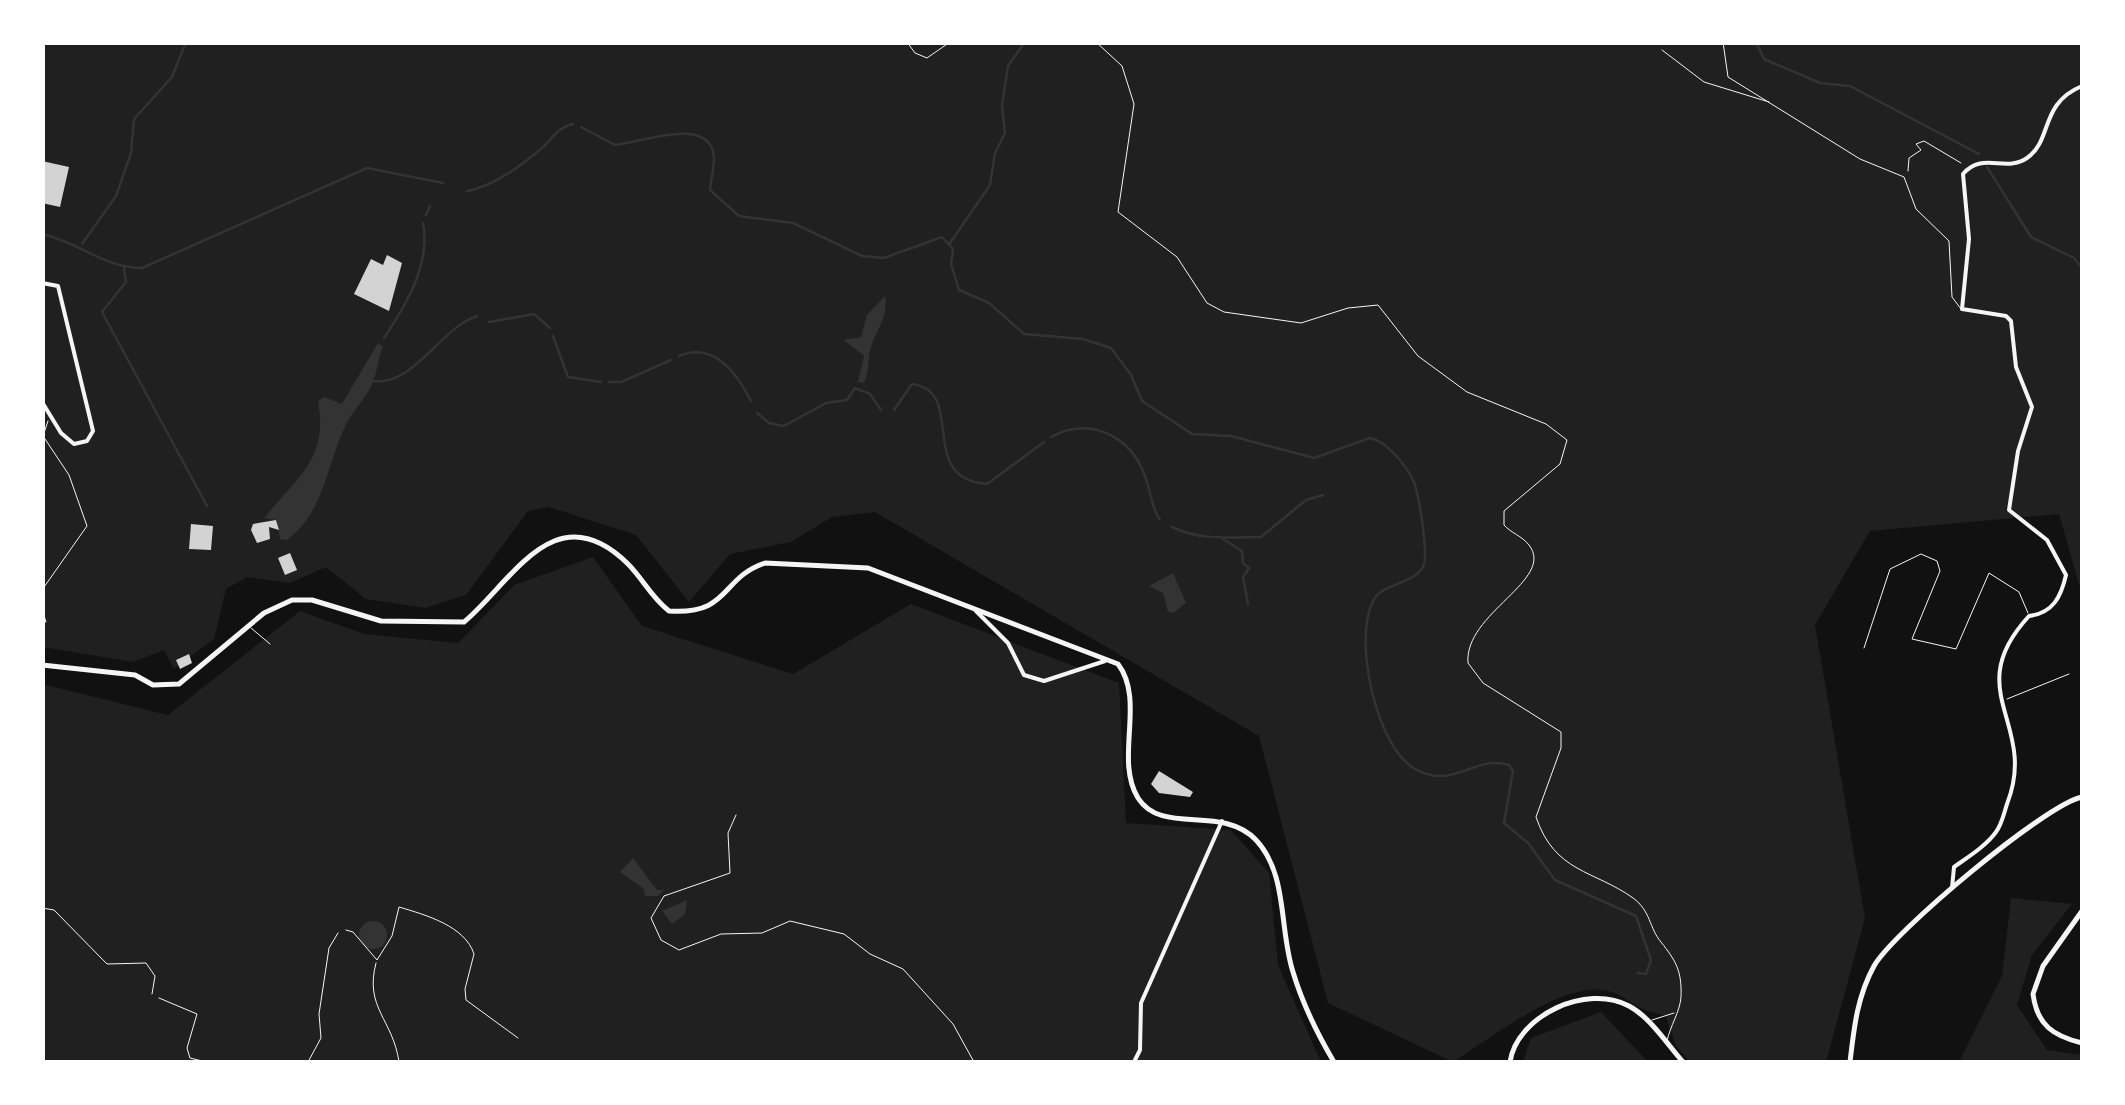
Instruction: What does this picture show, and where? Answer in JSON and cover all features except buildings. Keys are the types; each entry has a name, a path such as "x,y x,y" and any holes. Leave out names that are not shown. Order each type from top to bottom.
{"main road":[{"path":"42,665 135,675 153,685 179,684 275,606 312,600 381,621 464,622 527,554 544,544 567,539 590,542 619,558 669,610 708,608 752,567 786,562 868,568 1118,664 1128,678 1132,779 1137,796 1148,809 1165,817 1222,821 1256,840 1274,869 1293,972 1334,1062"},
{"path":"1850,1062 1856,1011 1873,968 1898,935 1952,888 2058,808 2082,797"},
{"path":"2082,912 2043,966 2032,994 2044,1026 2059,1037 2082,1043"},
{"path":"1510,1062 1522,1032 1578,1002 1611,1000 1632,1007 1682,1062"}],"street":[{"path":"1952,888 1954,867 1998,831 2014,789 2016,744 2000,702 1997,679 2003,648 2029,616 2042,614 2056,602 2066,575 2047,540 2009,510 2032,399 2016,368 2011,322 2006,316 1962,309 1969,239 1961,190 1969,167 1984,160 2025,160 2039,144 2047,116 2071,90 2082,86"},
{"path":"42,283 58,286 93,430 87,441 74,444 42,402"},
{"path":"972,608 1008,642 1024,675 1044,680 1107,660"},
{"path":"1134,1062 1140,1050 1141,1002 1222,821"}],"lane":[{"path":"907,42 914,53 927,58 950,42"},
{"path":"1096,42 1122,66 1134,104 1118,212 1177,257 1207,304 1239,316 1300,323 1348,308 1378,305 1418,356 1467,392 1546,424 1567,440 1560,464 1504,511 1504,525 1529,545 1534,561 1526,580 1472,633 1468,663 1474,676 1561,732 1561,748 1537,807 1540,828 1577,870 1635,899 1652,917 1658,937 1680,967 1677,1011 1667,1044"},
{"path":"1723,42 1728,78 1860,160 1904,178 1916,209 1950,241 1952,297 1962,309"},
{"path":"1662,50 1704,82 1772,103"},
{"path":"42,590 86,526 69,475 43,436 51,418"},
{"path":"1864,648 1890,569 1921,554 1937,561 1940,571 1912,639 1956,650 1989,572 2019,592 2029,616"},
{"path":"42,609 42,622"},
{"path":"248,626 270,644"},
{"path":"2000,702 2069,674"},
{"path":"736,814 728,833 730,873 664,896 651,918 661,940 680,950 731,932 770,931 790,922 844,934 870,954 903,969 954,1024 974,1062"},
{"path":"42,908 54,910 107,964 146,964 155,976 152,994"},
{"path":"399,1062 396,1039 371,994 377,960 392,936 399,908 426,915 470,944 474,954 472,974 464,989 466,1000 518,1038"},
{"path":"346,930 353,932 377,960"},
{"path":"1647,1021 1677,1011"}],"path":[{"path":"1904,178 1911,166 1909,158 1920,150 1916,144 1924,142 1969,167"},
{"path":"308,1062 321,1038 319,1014 329,948 338,932 346,930"},
{"path":"152,994 196,1014 187,1048 190,1058 206,1062"}],"shaded area":[{"path":"42,43 2082,43 2082,595 2059,514 1870,531 1815,625 1865,918 1826,1062 1690,1062 1676,1046 1665,1015 1646,1010 1615,993 1591,990 1571,994 1528,1013 1453,1062 1328,1003 1259,736 875,512 832,517 791,542 730,554 689,602 636,535 549,507 528,511 466,595 425,608 366,599 326,567 290,583 247,577 226,589 214,639 174,669 164,650 133,662 43,647"},
{"path":"885,296 885,311 870,350 866,379 864,383 858,382 864,356 844,340 861,337 867,315"},
{"path":"378,343 383,347 374,379 342,433 318,499 300,528 287,540 280,539 277,520 264,518 308,466 314,453 319,438 318,401 324,397 342,404"},
{"path":"593,557 642,626 793,674 911,604 1119,683 1126,823 1231,830 1269,873 1278,965 1321,1062 43,1062 42,684 168,715 300,611 364,634 458,643 514,585"},
{"path":"1173,573 1186,603 1173,613 1168,612 1163,593 1149,586"},
{"path":"633,858 657,890 664,890 658,896 645,896 644,889 620,872"},
{"path":"2011,898 2072,904 2032,955 2017,1005 2047,1050 2082,1055 2082,1062 1959,1062 2002,976"},
{"path":"687,900 685,914 672,924 662,911"},
{"path":"373,921 383,925 387,935 383,945 373,949 363,945 359,935 363,925"},
{"path":"1601,1012 1648,1062 1523,1062 1531,1038"}],"waterway":[{"path":"82,244 116,196 131,153 134,119 172,77 186,42"},
{"path":"950,243 990,185 995,153 1005,133 1002,105 1008,66 1025,42"},
{"path":"1756,42 1764,59 1820,83 1850,86 1979,154"},
{"path":"467,191 507,174 560,130 573,124"},
{"path":"581,127 615,145 672,134 701,137 710,144 714,158 710,190 739,216 793,223 862,256 884,258 942,237 953,249 951,264 959,290 989,303 1024,334 1083,339 1111,348 1131,375 1142,401 1192,434 1231,436 1314,458 1370,438 1388,448 1415,485 1425,551 1425,561 1418,573 1377,595 1367,618 1367,665 1379,716 1389,739 1401,757 1429,775 1453,775 1485,764 1509,765 1513,771 1504,823 1528,843 1555,880 1636,916 1651,960 1646,974 1638,973"},
{"path":"1987,167 2031,237 2074,258 2082,268"},
{"path":"42,234 116,264 142,268 367,168 443,183"},
{"path":"426,215 430,206"},
{"path":"384,338 420,269 423,223"},
{"path":"124,268 126,282 102,312 207,506"},
{"path":"489,322 534,314 550,328"},
{"path":"372,381 401,375 451,332 477,316"},
{"path":"553,336 568,377 601,382"},
{"path":"679,356 703,353 723,362 751,401"},
{"path":"609,382 621,382 671,360"},
{"path":"894,410 912,384 928,390 937,402 946,452 953,467 965,479 987,484 1044,442"},
{"path":"757,413 769,423 784,426 826,403 847,400 855,388 870,394 881,410"},
{"path":"1051,437 1080,428 1107,433 1119,440 1138,462 1160,520"},
{"path":"1172,527 1205,536 1261,537 1306,500 1323,495"},
{"path":"1220,537 1242,551 1243,563 1249,568 1243,577 1248,604"}]}
